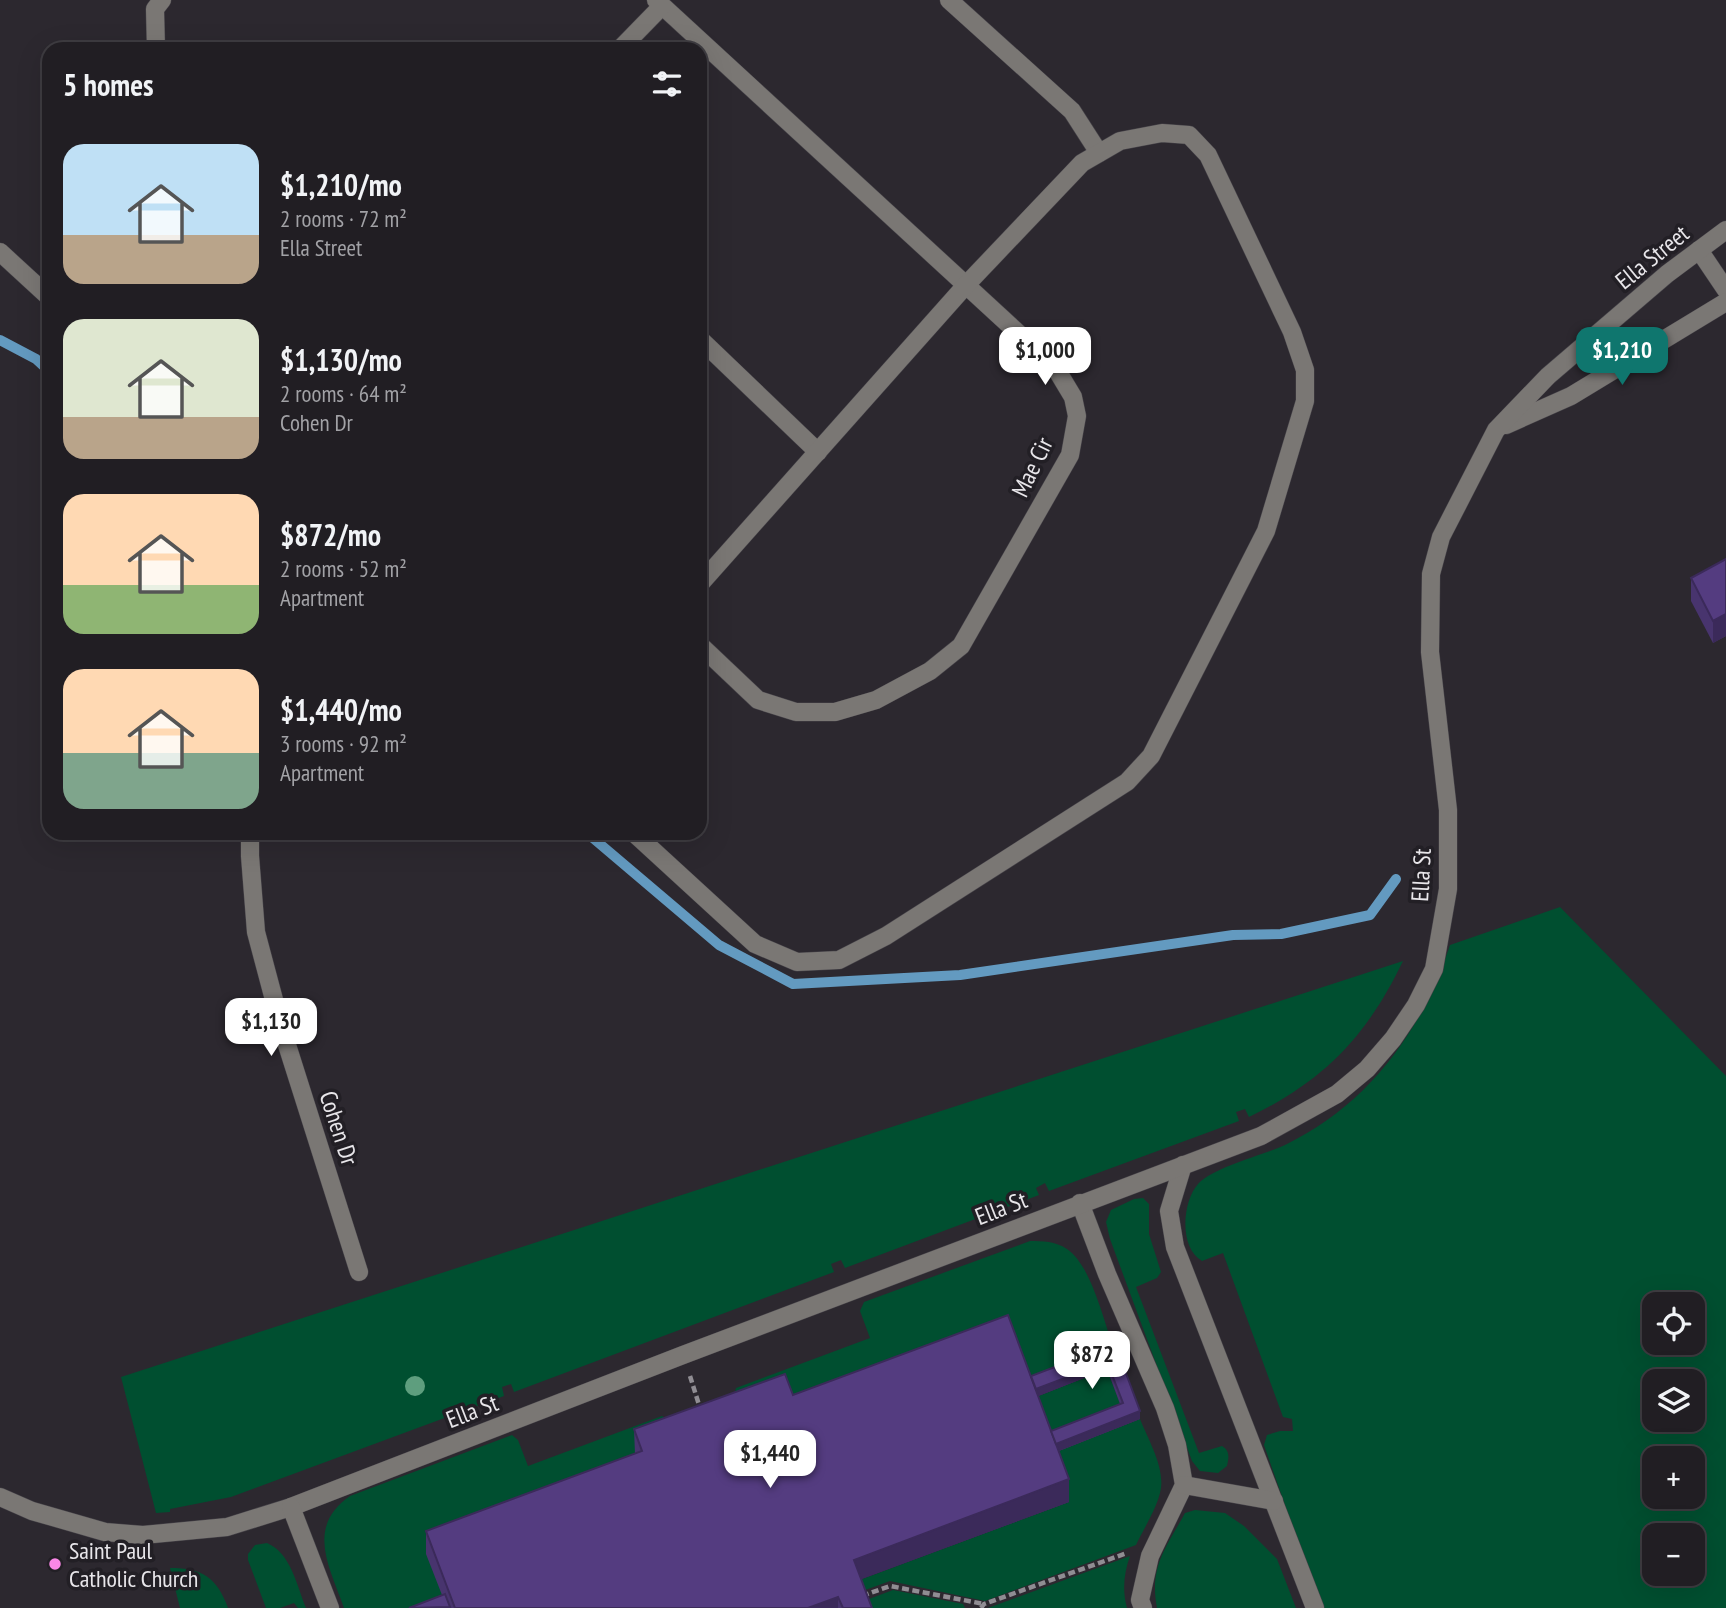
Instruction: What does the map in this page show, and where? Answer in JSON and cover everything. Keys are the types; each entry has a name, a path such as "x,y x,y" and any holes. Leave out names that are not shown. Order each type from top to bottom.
{"street":[{"path":"156,42 155,9 162,0"},
{"path":"948,0 1072,111 1099,153"},
{"path":"626,42 659,3"},
{"name":"Mae Cir","path":"659,3 701,42"},
{"name":"Mae Cir","path":"707,47 1055,367 1073,397 1077,416 1070,455 961,646 930,671 876,699 835,712 796,712 758,700 707,652"},
{"path":"642,840 755,944 797,962 839,960 887,936 1127,782 1151,756 1266,531 1305,401 1305,370 1292,332 1208,155 1189,135 1162,132 1120,141 1082,163 966,285 707,576"},
{"name":"Ella Street","path":"1496,430 1548,376 1667,274 1726,230"},
{"path":"1699,250 1726,290"},
{"path":"0,252 42,291"},
{"path":"1496,430 1571,396 1726,302"},
{"path":"707,347 818,452"},
{"name":"Ella St","path":"0,1497 32,1511 105,1532 143,1535 227,1527 291,1507 1261,1136 1337,1094 1367,1069 1393,1039 1416,1004 1434,969 1448,889 1448,810 1430,652 1431,574 1441,537 1496,430"},
{"name":"Cohen Dr","path":"250,840 256,932 281,1026 359,1272"},
{"path":"1183,1165 1169,1211 1175,1247 1315,1608"},
{"path":"1080,1203 1107,1274 1165,1408 1177,1445 1184,1485 1150,1556 1140,1600 1143,1608"},
{"path":"1184,1485 1273,1502"},
{"path":"291,1507 330,1608"},
{"path":"0,1511 32,1511"}],"path":[{"path":"689,1376 701,1413"},
{"path":"859,1597 890,1586 983,1606 1134,1550"}],"green space":[{"path":"1560,907 1726,1076 1726,1608 1321,1608 1264,1445 1267,1435 1293,1431 1292,1419 1283,1417 1223,1253 1202,1261 1195,1255 1186,1236 1186,1213 1193,1192 1205,1178 1226,1167 1285,1145 1342,1109 1366,1087 1407,1036 1438,977 1450,945"},
{"path":"1403,961 1374,1012 1341,1054 1300,1088 1249,1117 1245,1109 1236,1112 1239,1121 1049,1191 1045,1183 1036,1188 1039,1195 845,1268 841,1260 831,1264 834,1272 514,1392 511,1384 502,1387 504,1396 231,1497 156,1513 121,1377"},
{"path":"1143,1198 1149,1204 1149,1234 1161,1272 1157,1278 1136,1287 1199,1453 1222,1446 1228,1452 1227,1466 1218,1473 1200,1471 1192,1461 1110,1239 1106,1222 1111,1210 1134,1199"},
{"path":"1030,1241 1058,1244 1076,1257 1090,1281 1115,1352 1026,1385 793,1418 731,1406 736,1388 870,1338 860,1311 864,1302"},
{"path":"1107,1369 1123,1411 1046,1440 1031,1399"},
{"path":"662,1416 678,1425 642,1474 445,1602 429,1608 344,1608 328,1563 325,1535 328,1521 336,1508 350,1496 512,1435 518,1440 528,1466"},
{"path":"1140,1419 1155,1453 1161,1488 1157,1503 1136,1545 985,1601 890,1581 857,1593 854,1582 1069,1502 1051,1454"},
{"path":"1195,1510 1225,1513 1244,1526 1277,1559 1296,1608 1157,1608 1155,1580 1161,1558 1185,1513"},
{"path":"267,1543 288,1562 306,1608 298,1608 294,1603 280,1608 266,1608 248,1554 255,1545"},
{"path":"1130,1556 1124,1582 1127,1608 988,1608"},
{"path":"170,1568 191,1570 207,1577 219,1589 228,1608 180,1608"},
{"path":"893,1590 963,1604 965,1608 863,1608 861,1602"}],"building":[{"path":"1726,559 1726,614 1713,621 1691,578"},
{"path":"1008,1315 1069,1479 854,1560 872,1608 843,1608 838,1597 808,1608 455,1608 426,1531 642,1451 634,1429 785,1374 793,1395"},
{"path":"1115,1344 1140,1411 1056,1444 1051,1431 1123,1403 1107,1362 1036,1389 1031,1376"},
{"path":"445,1594 450,1607 409,1608"}],"waterway":[{"path":"0,340 42,365"},
{"path":"595,840 719,945 793,984 960,975 1233,935 1281,934 1370,915 1396,879"}],"place":[{"name":"Saint Paul Catholic Church","path":"55,1564"}]}
